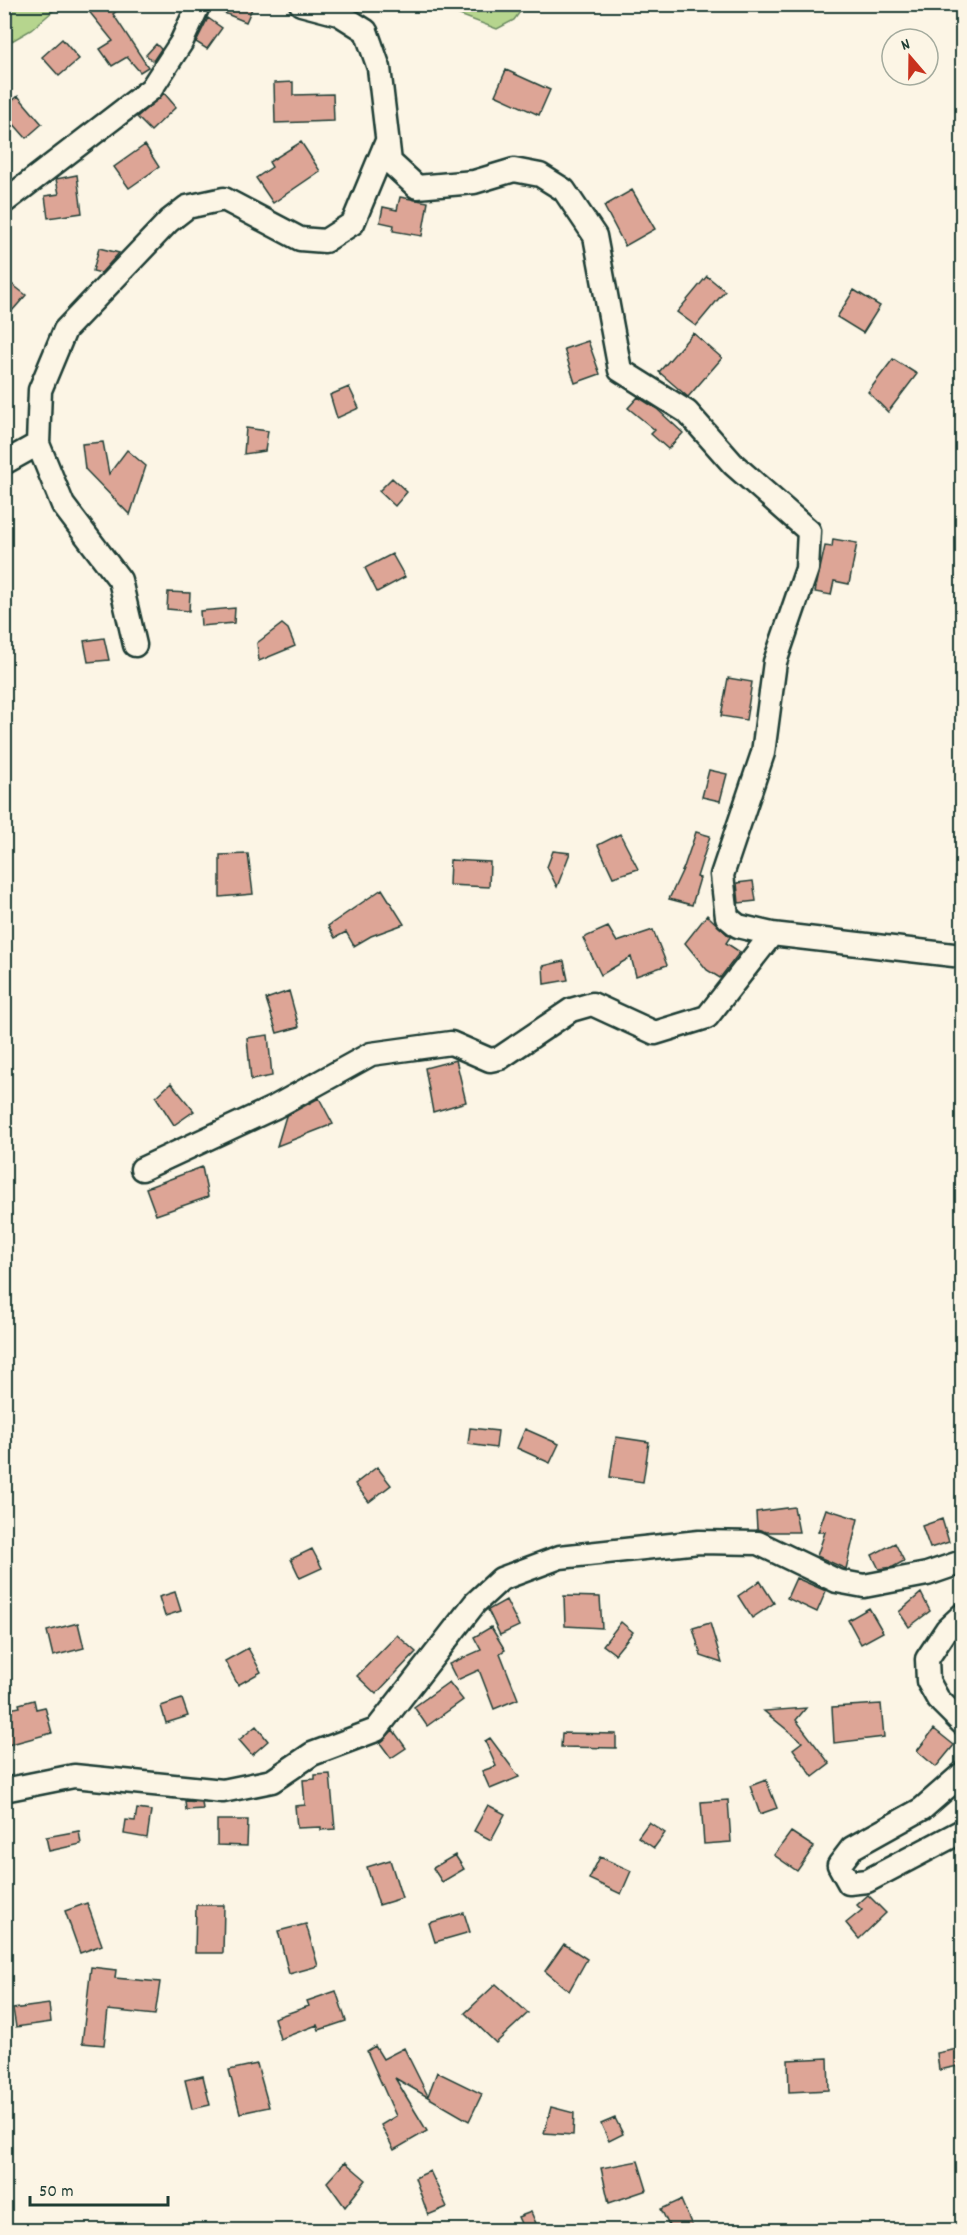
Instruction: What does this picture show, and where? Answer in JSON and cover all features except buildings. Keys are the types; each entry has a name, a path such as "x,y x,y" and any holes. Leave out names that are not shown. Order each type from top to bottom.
{"street":[{"path":"4,202 151,89 181,43 199,4"},
{"path":"301,4 339,14 366,31 379,68 390,162 417,187 474,182 514,170 540,176 564,190 595,236 620,370 687,412 733,464 809,531 807,569 775,662 763,753 722,875 727,917 738,926 772,934 963,956"},
{"path":"135,645 120,580 63,505 38,444 40,390 65,330 169,221 187,207 224,199 300,239 326,241 353,223 387,141"},
{"path":"4,463 38,444"},
{"path":"142,1169 275,1107 371,1054 451,1043 490,1060 500,1058 571,1010 592,1004 655,1033 707,1017 772,934"},
{"path":"4,1790 74,1776 222,1791 272,1781 312,1754 376,1730 475,1603 501,1579 560,1557 699,1542 758,1543 837,1581 864,1586 927,1574 963,1562"},
{"path":"963,1615 947,1629 927,1659 928,1681 938,1699 963,1723"},
{"path":"963,1774 922,1809 852,1848 839,1865 849,1883 867,1881 963,1832"}],"green space":[{"path":"5,4 60,5 31,30 5,45"},
{"path":"433,5 525,5 514,20 497,29"}]}
